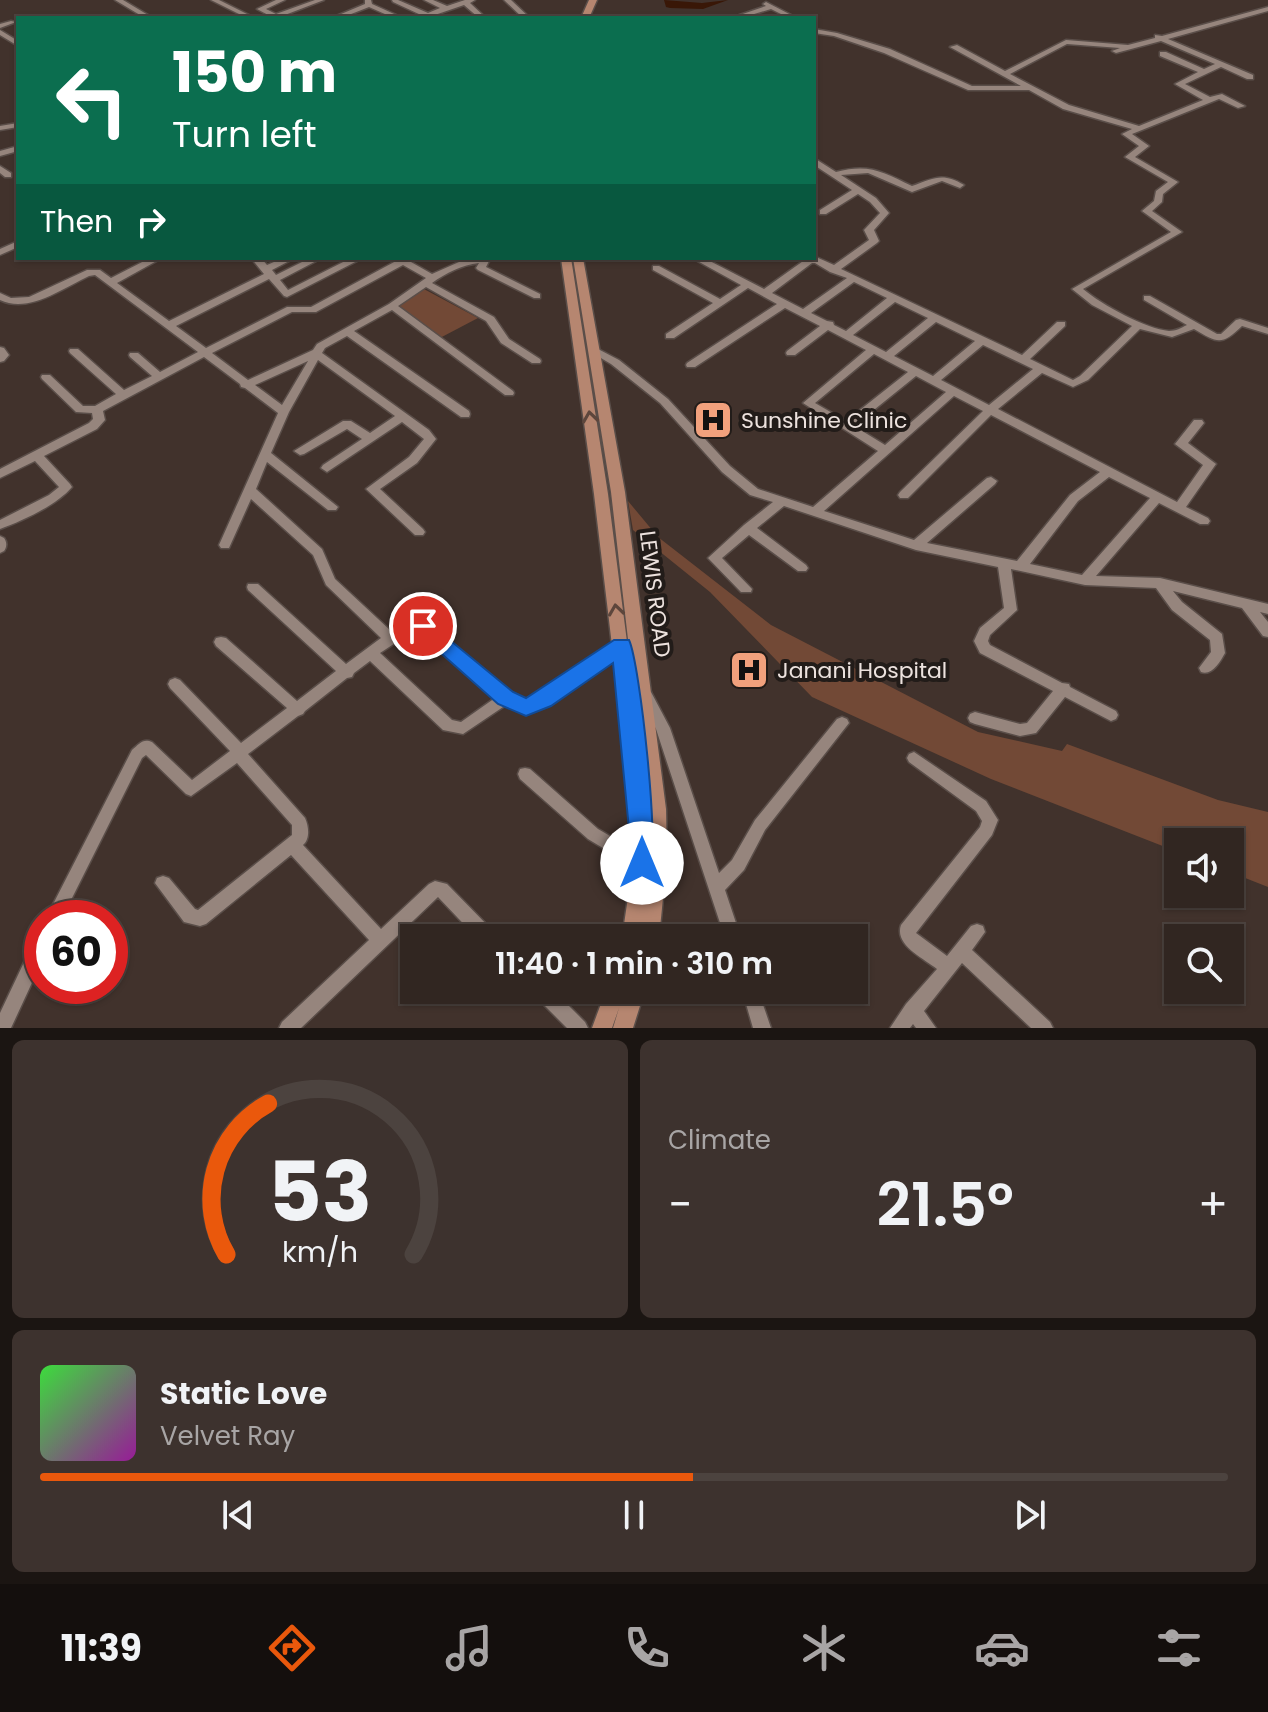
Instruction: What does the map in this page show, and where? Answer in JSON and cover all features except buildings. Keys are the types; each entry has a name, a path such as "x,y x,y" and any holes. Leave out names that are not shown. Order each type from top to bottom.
{"main road":[{"name":"LEWIS ROAD","path":"572,260 594,351 618,492 644,693 658,846 650,924"},
{"name":"LEWIS ROAD","path":"572,260 641,814 642,863 634,924"},
{"path":"586,389 600,387"},
{"path":"602,1028 611,1004"},
{"path":"623,1028 631,1004"}],"street":[{"path":"118,0 146,16"},
{"path":"214,0 248,16"},
{"path":"227,6 243,0"},
{"path":"271,16 260,9 282,0"},
{"path":"276,16 321,0"},
{"path":"427,0 445,8"},
{"path":"507,0 525,16"},
{"path":"1255,0 1268,7"},
{"path":"395,1 423,16 439,15 445,8 468,1 481,16"},
{"path":"339,16 368,2 396,16"},
{"path":"739,16 768,5 794,16"},
{"path":"1116,51 1268,7"},
{"path":"13,22 0,29 16,42"},
{"path":"816,31 835,34 887,51 971,88 1030,88"},
{"path":"1158,37 1250,77"},
{"path":"1007,73 1066,42 1128,47"},
{"path":"954,47 1066,107 1138,128"},
{"path":"1163,54 1203,72"},
{"path":"1208,99 1179,85 1221,64"},
{"path":"1193,326 1170,334 1139,324 1077,289 1177,232 1146,214 1158,202 1159,193 1174,182 1129,157 1145,147 1126,135 1208,99 1222,96 1241,106"},
{"path":"816,162 859,190 885,213 869,230 874,241 833,270"},
{"path":"836,174 863,168 912,189 942,178 960,185"},
{"path":"823,212 859,190"},
{"path":"111,282 149,260"},
{"path":"258,260 287,294 354,260"},
{"path":"269,275 288,260"},
{"path":"168,326 269,275 311,260"},
{"path":"46,377 80,409 97,410 290,309 317,308 400,260 490,319 505,341 536,361"},
{"path":"245,385 316,353 428,280 478,260"},
{"path":"482,260 480,266 485,271 537,296"},
{"path":"701,260 1204,521"},
{"path":"765,293 811,260"},
{"path":"814,260 1067,382 1079,382 1139,324"},
{"path":"656,268 721,303"},
{"path":"0,296 9,302 21,302 90,272 111,282 202,354 284,412"},
{"path":"806,312 852,279"},
{"path":"670,336 747,285"},
{"path":"1147,298 1193,326 1221,338 1240,322 1268,331"},
{"path":"848,334 892,299"},
{"path":"691,365 785,303"},
{"path":"392,306 509,393"},
{"path":"888,356 933,319"},
{"path":"791,353 829,324"},
{"path":"1022,361 1061,324"},
{"path":"347,331 465,414"},
{"path":"934,380 981,341"},
{"path":"874,349 809,400 812,408 885,450"},
{"path":"0,350 4,355 0,359"},
{"path":"74,351 123,395"},
{"path":"594,351 615,362 664,401 741,483 782,501 916,545 1085,580 1160,583 1268,609"},
{"path":"225,545 284,412 316,353"},
{"path":"316,353 430,439 413,460 375,485 372,492 419,532"},
{"path":"134,355 159,376"},
{"path":"904,495 991,409 1040,369"},
{"path":"846,427 916,371"},
{"path":"815,512 954,390"},
{"path":"0,474 97,423 97,410"},
{"path":"327,468 402,417"},
{"path":"1179,508 1210,464 1181,444 1198,423"},
{"path":"300,451 347,424 371,439"},
{"path":"0,525 53,498 66,487 36,455"},
{"path":"266,455 332,507"},
{"path":"1020,567 1074,498 1109,471"},
{"path":"916,545 991,481"},
{"path":"250,491 318,552 330,582 390,638"},
{"path":"1085,580 1158,496"},
{"path":"746,589 714,558 782,501"},
{"path":"748,528 802,568"},
{"path":"0,541 0,548"},
{"path":"1004,564 1011,610 985,632 981,641 985,649 1111,715"},
{"path":"1160,583 1177,606 1217,638 1218,653 1206,668"},
{"path":"253,587 347,673"},
{"path":"1246,603 1268,632"},
{"path":"63,900 141,749 151,747 191,789 390,638 414,624 423,626 505,698 519,706 535,705 621,646"},
{"path":"221,642 298,710"},
{"path":"371,653 448,726 463,728 505,698"},
{"path":"163,883 190,916 200,918 300,838 300,823 175,684"},
{"path":"975,718 1020,730 1031,729 1064,688"},
{"path":"644,693 663,728 729,924"},
{"path":"717,887 738,865 760,825 842,723"},
{"path":"914,758 981,806 990,820 987,830 907,931 908,937 948,967"},
{"path":"525,774 593,834 642,863"},
{"path":"292,845 380,940"},
{"path":"288,1028 438,888 474,924"},
{"path":"899,1028 977,932"},
{"path":"961,951 1044,1028"},
{"path":"2,1028 24,981"},
{"path":"555,1004 579,1028"},
{"path":"754,1004 762,1028"},
{"path":"912,1010 927,1028"}],"shaded area":[{"path":"422,288 478,318 438,339 393,308"},
{"path":"628,501 658,537 771,625 978,732 1062,751 1067,744 1218,800 1268,812 1268,887 1244,878 1244,828 1164,828 1164,847 991,779 812,697 710,592 633,530"}],"waterway":[{"path":"669,0 670,5 703,6 723,0"}],"place":[{"name":"Sunshine Clinic","path":"713,420"},
{"name":"Janani Hospital","path":"749,670"}],"route":[{"path":"423,626 505,698 526,707 544,700 621,646 638,780 642,863"}]}
